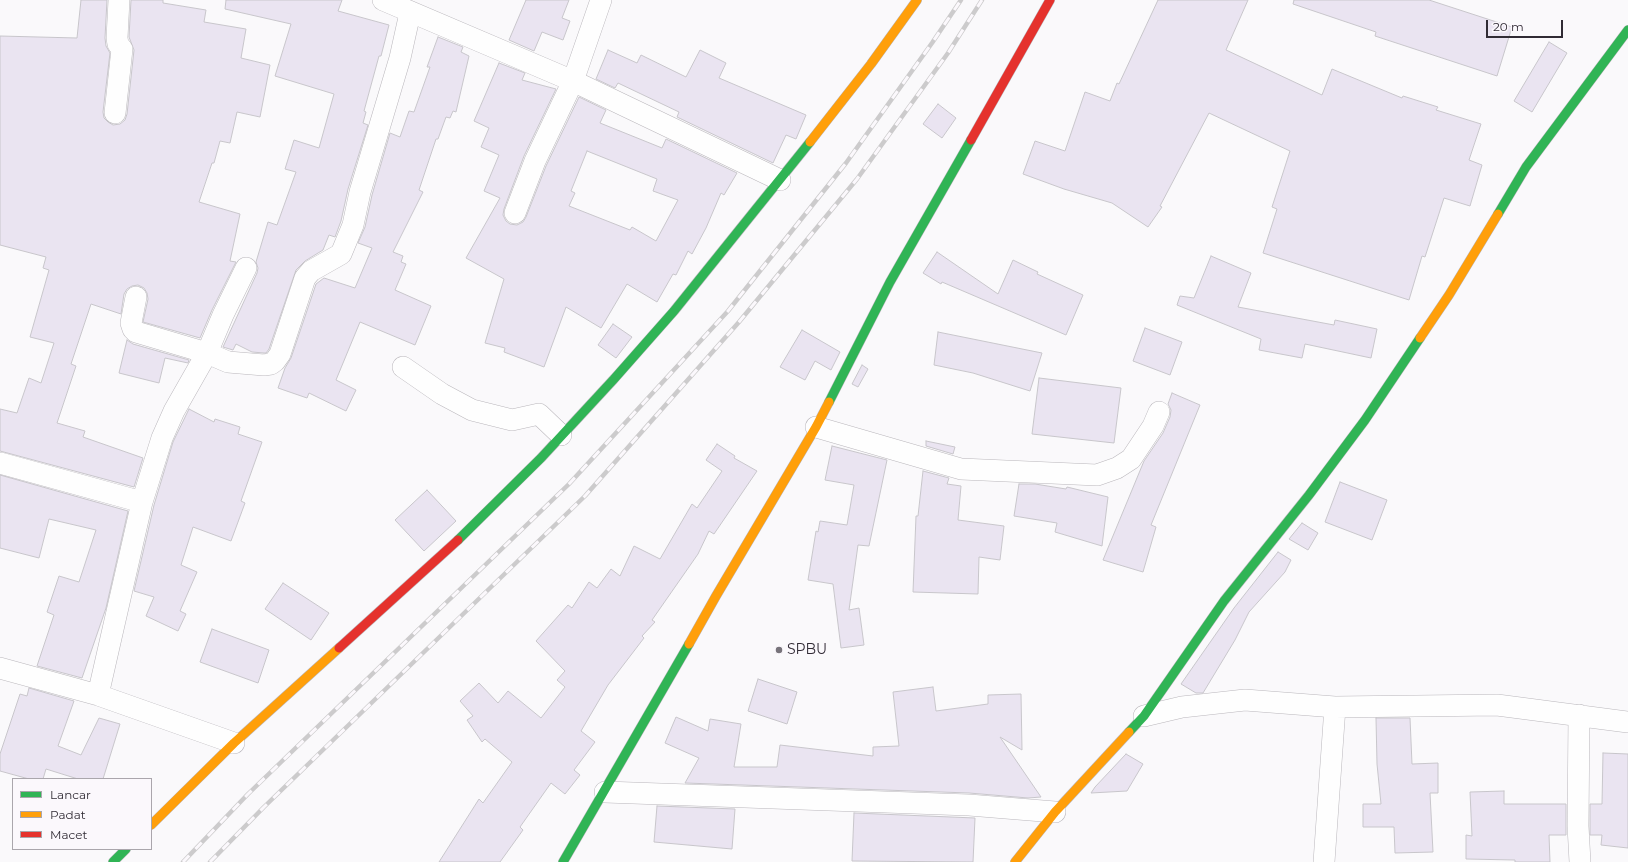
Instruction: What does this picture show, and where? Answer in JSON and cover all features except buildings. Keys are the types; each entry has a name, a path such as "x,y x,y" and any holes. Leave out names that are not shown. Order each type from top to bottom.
{"main road":[{"path":"152,824 234,743 464,536 614,379 674,311 780,180 871,64 917,0"},
{"path":"563,862 666,686 716,596 816,427 890,282 1050,0"},
{"path":"1015,862 1055,812 1144,716 1224,602 1266,547 1309,495 1365,420 1449,296 1526,167 1628,30"},
{"path":"113,862 125,850"}],"street":[{"path":"115,113 122,49 118,44 117,38 120,0"},
{"path":"383,0 410,13 573,81 780,180"},
{"path":"515,213 535,161 573,81 601,0"},
{"path":"136,297 131,323 136,332 207,352 228,362 264,365 271,364 276,361 280,354 305,278 311,271 341,254 353,225 360,192 400,58 410,13"},
{"path":"98,695 142,502 165,431 174,411 207,352 246,268"},
{"path":"403,367 442,394 472,410 512,420 539,414 562,435"},
{"path":"816,427 961,469 1097,475 1117,468 1131,459 1153,426 1158,412"},
{"path":"0,463 142,502"},
{"path":"0,668 98,695 234,743"},
{"path":"1144,716 1182,707 1245,700 1336,708 1497,705 1628,722"},
{"path":"1324,862 1336,708"},
{"path":"1579,715 1578,826 1580,862"},
{"path":"605,792 969,806 1055,812"}],"railway":[{"path":"183,862 248,794 569,484 728,311 846,163 961,0"},
{"path":"210,862 264,807 585,496 739,322 857,179 948,53 982,0"}],"traffic: fast":[{"path":"1498,214 1526,167 1628,30"},
{"path":"829,402 890,282 971,140"},
{"path":"458,540 541,458 614,379 674,311 810,142"},
{"path":"1129,732 1144,716 1224,601 1309,495 1365,420 1420,338"},
{"path":"563,862 689,644"},
{"path":"113,862 125,850"}],"traffic: slow":[{"path":"810,142 871,64 917,0"},
{"path":"1420,338 1449,295 1498,214"},
{"path":"689,644 816,427 829,402"},
{"path":"152,824 234,743 339,648"},
{"path":"1015,862 1055,812 1129,732"}],"traffic: jam":[{"path":"971,140 1050,0"},
{"path":"339,648 458,540"}],"place":[{"name":"SPBU","path":"779,650"}]}
